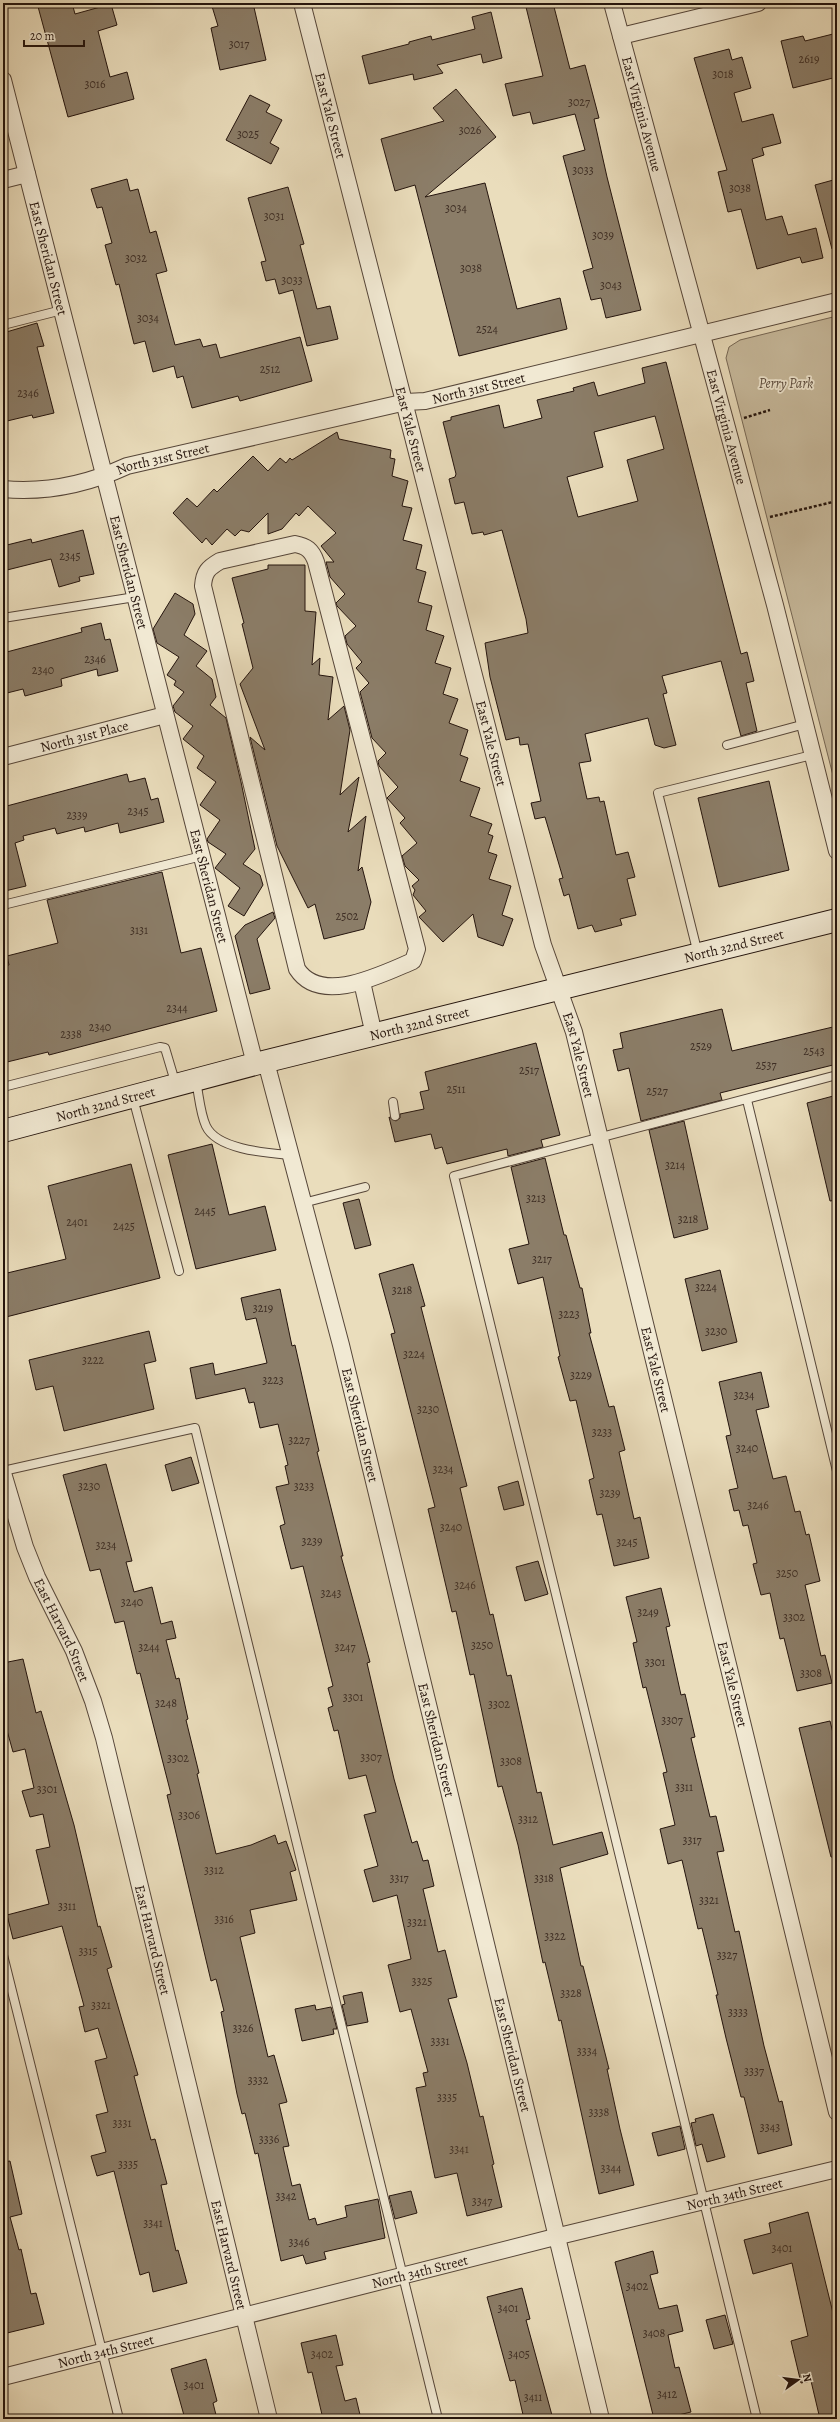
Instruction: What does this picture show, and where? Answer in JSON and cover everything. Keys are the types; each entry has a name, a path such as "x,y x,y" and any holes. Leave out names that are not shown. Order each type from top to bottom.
{"main road":[{"name":"North 32nd Street","path":"3,1131 260,1063 837,920"}],"street":[{"name":"East Yale Street","path":"302,3 406,402 541,937 574,1032 837,2112"},
{"name":"East Virginia Avenue","path":"612,3 702,335 837,851"},
{"path":"621,36 758,3"},
{"name":"East Sheridan Street","path":"3,80 202,856 260,1063 291,1155 341,1345 555,2237 601,2419"},
{"path":"3,180 27,174"},
{"name":"North 31st Street","path":"3,489 29,491 68,486 105,476 127,466 406,402 425,401 837,301"},
{"path":"295,544 306,546 314,556 417,949 413,961 362,982 338,986 311,984 302,978 297,969 205,599 203,586 204,574 210,567 220,561 295,544"},
{"name":"North 31st Place","path":"3,756 165,715"},
{"path":"362,982 374,1035"},
{"name":"East Harvard Street","path":"3,1472 30,1559 74,1651 93,1701 104,1738 269,2419"},
{"name":"North 34th Street","path":"3,2377 403,2278 555,2237 704,2203 837,2169"}],"lane":[{"path":"3,325 62,310"},
{"path":"3,618 135,596"},
{"path":"728,745 805,724"},
{"path":"698,954 658,793 812,755"},
{"path":"3,905 202,856"},
{"path":"3,1087 160,1047 164,1048 186,1083 206,1126 211,1133 230,1145 262,1152 291,1155"},
{"path":"757,2419 454,1176 747,1100 837,1075"},
{"path":"133,1097 179,1271"},
{"path":"747,1100 837,1471"},
{"path":"393,1102 395,1116"},
{"path":"303,1202 365,1187"},
{"path":"3,1472 194,1428 438,2419"},
{"path":"3,1955 119,2419"}],"path":[{"path":"744,418 770,410"},
{"path":"770,517 837,501"}],"green space":[{"name":"Perry Park","path":"837,316 837,791 726,358 729,347 740,340"}],"building":[{"path":"37,3 72,3 75,14 111,4 117,25 98,31 110,77 127,72 134,99 68,117"},
{"path":"211,3 253,3 266,60 220,70 211,28 218,26"},
{"path":"525,3 553,3 570,69 585,65 599,118 594,119 607,177 641,310 606,318 601,298 591,300 583,271 593,268 563,156 585,150 575,114 533,124 530,112 513,116 505,84 543,76"},
{"path":"491,12 502,58 483,63 481,54 437,65 443,73 414,80 413,74 369,84 362,56 409,44 409,42 431,36 432,40 475,29 472,17"},
{"path":"837,33 837,77 793,88 781,41 803,36 805,41"},
{"path":"729,49 732,60 742,57 751,88 734,93 742,122 773,114 781,143 762,148 764,155 752,159 766,220 782,216 788,235 816,228 823,258 802,263 800,257 757,269 741,209 728,212 718,172 727,170 694,58"},
{"path":"456,89 496,137 425,197 485,183 517,309 560,298 567,329 459,356 415,185 395,191 381,139 444,121 433,108"},
{"path":"250,95 270,105 266,112 282,120 270,143 279,148 271,164 226,140"},
{"path":"127,179 130,191 138,189 150,233 156,231 167,271 156,274 175,345 200,339 203,347 216,344 220,358 300,337 312,381 240,401 238,396 192,408 183,376 177,378 174,366 153,372 145,341 134,344 119,284 116,285 105,245 112,243 102,207 97,208 91,189"},
{"path":"837,179 837,248 832,249 815,185"},
{"path":"288,187 304,244 300,245 317,309 330,306 338,339 307,346 293,290 279,294 275,279 266,281 261,262 266,261 248,198"},
{"path":"37,323 44,346 37,347 54,413 33,418 32,415 3,422 3,333"},
{"path":"666,362 741,654 747,652 754,681 746,683 757,731 741,736 721,661 662,676 667,693 663,694 676,745 664,748 655,745 648,718 585,734 591,761 579,763 587,799 599,797 600,802 604,801 616,855 628,852 635,877 627,879 636,915 620,919 622,925 595,932 592,925 578,929 569,894 564,896 559,879 563,878 545,817 535,819 531,803 541,801 528,744 520,745 519,737 506,740 490,677 485,643 528,633 526,619 502,530 484,535 483,532 472,534 464,502 455,504 449,479 455,477 456,474 443,422 451,420 451,417 499,405 504,428 542,418 537,400 574,391 573,388 594,382 598,396 645,383 642,368","holes":["655,416 664,449 627,460 638,501 578,517 567,477 603,467 594,432"]},
{"path":"337,432 339,439 391,450 390,458 395,459 392,476 408,481 402,506 412,508 403,540 422,545 416,569 426,572 418,602 432,606 426,630 444,636 435,663 451,668 443,694 458,699 449,723 468,730 460,755 468,758 460,781 480,788 470,816 492,824 488,834 493,836 488,852 497,855 489,879 511,886 502,915 513,919 503,946 478,937 473,914 443,942 419,917 426,911 413,895 415,890 412,886 419,880 405,866 402,856 417,843 400,823 405,818 387,798 398,787 379,766 378,761 386,753 372,738 360,692 369,683 356,668 362,662 347,644 345,636 356,626 337,606 336,603 345,594 330,577 326,562 334,562 321,546 336,533 308,506 299,516 296,513 282,529 268,534 268,513 249,532 241,530 235,536 227,529 212,545 206,538 202,543 173,513 187,498 197,507 214,489 217,492 253,456 268,471 280,458 286,463 290,458 292,460"},
{"path":"83,530 94,574 79,577 80,581 59,587 51,559 3,571 3,546 31,539 32,543"},
{"path":"268,565 305,565 305,611 316,612 312,665 320,658 319,675 333,677 328,720 344,706 350,730 340,795 359,777 348,832 366,816 358,871 362,867 371,902 364,929 324,939 315,904 308,908 277,846 250,737 265,750 240,684 253,668 242,624 244,623 232,578 268,569"},
{"path":"175,593 193,604 195,614 184,635 207,651 196,666 212,679 216,697 210,705 226,718 241,782 255,849 243,864 260,875 263,885 244,916 228,906 240,888 215,868 226,854 208,842 207,839 220,820 200,805 216,782 197,768 204,756 183,739 193,726 175,712 173,706 184,692 174,685 176,681 167,675 179,657 157,643 153,629"},
{"path":"101,623 105,640 110,639 118,671 98,676 97,669 61,679 62,686 25,696 23,689 3,694 3,653 82,632 81,628"},
{"path":"127,774 129,782 145,778 151,800 158,798 164,822 120,833 118,823 85,832 84,827 57,834 55,828 23,836 24,840 15,843 26,886 5,891 3,881 3,807"},
{"path":"769,781 789,870 719,887 698,798"},
{"path":"162,872 181,953 201,948 217,1011 49,1055 48,1052 3,1063 3,966 9,965 7,956 58,943 47,900"},
{"path":"273,912 275,918 257,939 270,989 250,994 235,936 245,925"},
{"path":"722,1009 732,1051 837,1026 837,1064 720,1093 722,1100 641,1121 629,1068 618,1071 613,1050 623,1048 620,1033"},
{"path":"536,1043 560,1135 541,1140 543,1147 508,1156 507,1149 447,1164 442,1147 435,1149 431,1134 395,1142 389,1117 396,1121 400,1118 400,1114 424,1109 420,1092 429,1090 425,1072"},
{"path":"837,1095 837,1200 830,1201 807,1103"},
{"path":"684,1121 708,1229 674,1238 649,1130"},
{"path":"212,1144 229,1215 265,1206 276,1250 196,1269 168,1155"},
{"path":"545,1158 564,1235 566,1235 580,1288 582,1288 591,1333 589,1333 609,1407 614,1406 625,1450 619,1452 634,1519 640,1517 649,1558 614,1566 602,1514 597,1515 589,1480 594,1478 576,1400 570,1401 558,1357 560,1356 543,1277 518,1284 509,1249 529,1244 511,1167"},
{"path":"131,1164 160,1278 6,1317 3,1302 3,1274 66,1259 48,1186"},
{"path":"359,1199 371,1245 355,1249 343,1203"},
{"path":"413,1264 425,1306 421,1307 467,1486 460,1488 490,1615 493,1614 507,1676 511,1675 537,1793 541,1792 553,1845 602,1832 608,1854 560,1868 581,1966 583,1966 609,2069 607,2069 634,2185 599,2194 561,2020 559,2021 545,1962 543,1963 518,1845 502,1786 498,1787 474,1674 470,1675 456,1611 452,1612 428,1509 435,1507 391,1334 395,1333 379,1274"},
{"path":"720,1270 737,1342 702,1351 685,1279"},
{"path":"280,1289 292,1346 295,1345 319,1451 317,1452 343,1556 341,1556 370,1662 367,1663 394,1779 412,1843 417,1841 423,1861 428,1860 434,1886 423,1889 438,1952 445,1950 457,1997 448,1999 467,2063 480,2117 483,2116 494,2164 492,2165 502,2207 467,2216 457,2173 435,2178 416,2088 426,2086 423,2073 428,2072 411,2009 400,2012 388,1965 411,1959 397,1895 373,1902 364,1870 378,1866 364,1815 376,1812 366,1775 349,1779 338,1730 334,1731 328,1708 333,1706 328,1688 333,1686 303,1566 291,1569 280,1526 285,1524 276,1487 289,1484 285,1466 288,1465 278,1424 260,1428 254,1402 249,1403 245,1388 196,1399 190,1368 213,1363 215,1375 267,1363 256,1318 246,1320 241,1298"},
{"path":"149,1331 156,1361 144,1364 154,1409 64,1431 53,1386 36,1390 29,1360"},
{"path":"761,1372 769,1407 756,1410 773,1479 786,1476 795,1512 800,1511 806,1535 809,1534 820,1581 805,1585 821,1656 825,1655 832,1683 797,1691 784,1638 780,1639 770,1593 761,1595 753,1564 757,1563 748,1525 743,1526 739,1510 734,1511 729,1490 738,1488 726,1436 731,1435 719,1382"},
{"path":"191,1457 199,1483 172,1491 165,1465"},
{"path":"106,1464 132,1561 126,1562 134,1592 152,1587 161,1624 172,1621 176,1638 166,1640 176,1679 179,1678 188,1719 186,1720 199,1773 197,1774 216,1854 251,1845 275,1835 278,1844 286,1841 296,1870 290,1872 297,1900 250,1910 255,1933 240,1937 268,2057 274,2055 287,2102 279,2104 289,2146 283,2147 292,2186 300,2184 309,2220 315,2218 317,2225 347,2217 345,2206 378,2199 385,2238 324,2252 326,2259 306,2264 303,2255 281,2261 258,2153 255,2154 245,2113 242,2114 237,2094 221,2012 224,2011 216,1979 211,1981 167,1795 171,1794 140,1673 137,1674 124,1621 115,1623 100,1569 90,1571 63,1475"},
{"path":"518,1481 524,1505 504,1510 498,1487"},
{"path":"538,1561 548,1594 525,1601 516,1567"},
{"path":"661,1588 670,1626 666,1627 681,1695 685,1694 695,1737 691,1738 710,1817 716,1816 724,1851 717,1852 735,1932 739,1931 764,2046 779,2102 782,2101 792,2145 758,2154 744,2097 741,2097 726,2038 716,1995 718,1995 702,1928 698,1929 682,1860 668,1864 660,1829 675,1825 663,1773 667,1772 646,1687 643,1688 633,1643 637,1642 626,1597"},
{"path":"23,1659 36,1713 41,1711 74,1825 98,1927 100,1926 112,1967 107,1969 138,2075 134,2076 151,2140 155,2139 167,2184 161,2185 176,2251 178,2250 187,2283 153,2292 149,2272 140,2275 114,2171 97,2176 91,2156 106,2152 96,2115 108,2112 95,2061 107,2058 98,2028 85,2032 79,2007 84,2006 62,1926 13,1939 7,1915 49,1904 36,1850 50,1847 43,1814 30,1817 22,1791 34,1788 25,1749 13,1752 3,1716 3,1663"},
{"path":"830,1721 837,1749 837,1857 831,1857 799,1728"},
{"path":"362,1992 368,2022 347,2026 342,2005 345,2004 343,1996"},
{"path":"315,2005 316,2010 331,2007 337,2029 333,2029 334,2034 302,2041 295,2009"},
{"path":"713,2114 725,2157 707,2162 702,2144 696,2146 691,2123 696,2122 695,2119"},
{"path":"680,2126 685,2149 658,2156 652,2133"},
{"path":"10,2161 22,2214 10,2217 19,2250 21,2249 31,2294 36,2293 44,2324 3,2334 3,2162"},
{"path":"411,2191 417,2213 395,2219 389,2196"},
{"path":"808,2212 837,2329 837,2419 820,2419 811,2381 801,2383 791,2341 808,2336 792,2263 753,2274 744,2240 771,2233 769,2223"},
{"path":"653,2251 658,2273 650,2275 659,2309 677,2305 683,2331 668,2335 675,2368 679,2367 691,2412 662,2419 654,2419 615,2262"},
{"path":"522,2288 530,2319 526,2320 553,2419 524,2419 515,2380 510,2381 487,2297"},
{"path":"725,2315 733,2344 714,2349 706,2320"},
{"path":"336,2335 343,2365 336,2366 345,2401 356,2398 361,2419 323,2419 312,2372 308,2373 301,2343"},
{"path":"206,2359 217,2401 213,2403 217,2419 185,2419 171,2369"}]}
